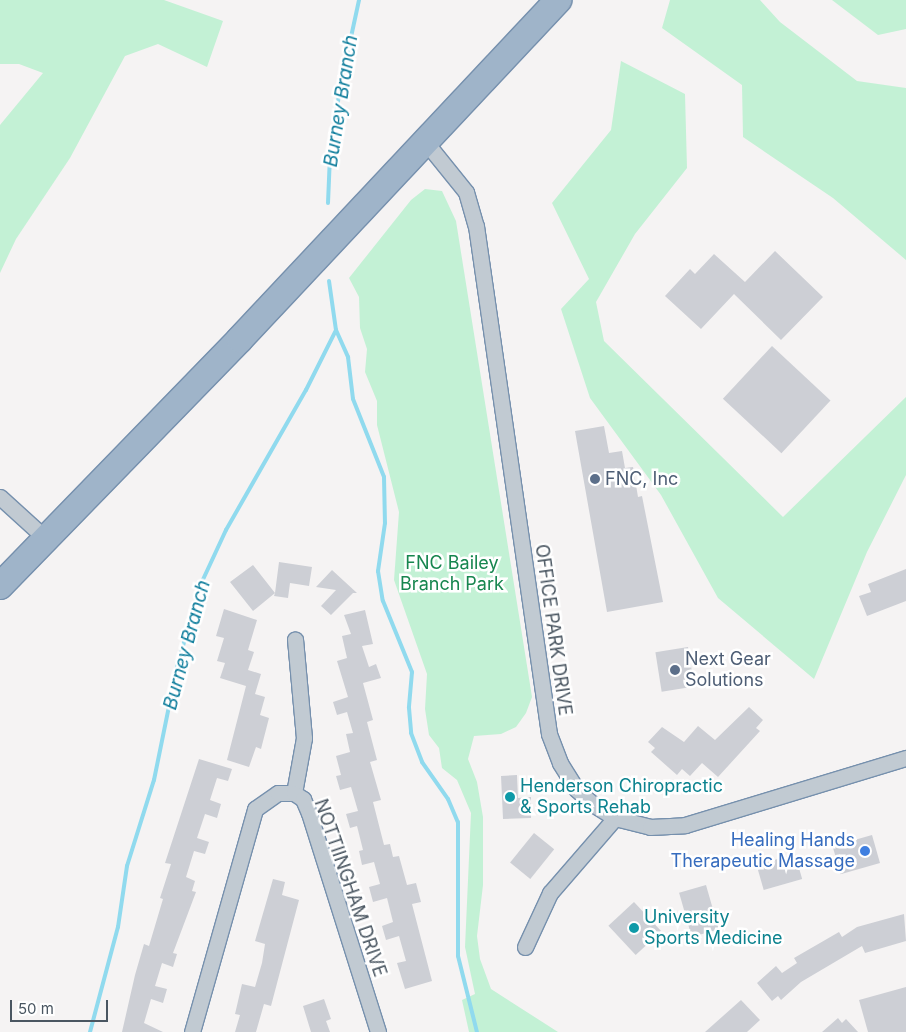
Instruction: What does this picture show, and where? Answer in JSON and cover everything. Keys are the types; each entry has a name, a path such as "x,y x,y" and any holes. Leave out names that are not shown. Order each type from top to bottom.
{"highway":[{"path":"0,586 240,339 424,140 558,0"}],"street":[{"name":"OFFICE PARK DRIVE","path":"424,140 466,192 476,226 549,734 560,763 576,789 594,805 615,818 650,827 686,825 906,758"},
{"path":"0,497 45,538"},
{"path":"294,793 304,738 295,639"},
{"name":"NOTTIINGHAM DRIVE","path":"192,1032 255,809 278,793 294,793 303,800 309,813 378,1032"},
{"path":"524,946 550,893 615,818"}],"green space":[{"path":"0,0 164,0 223,21 207,67 158,44 125,56 70,158 16,239 0,273 0,125 43,73 19,64 0,64"},
{"path":"670,0 760,0 780,22 857,81 906,88 906,260 833,198 743,137 742,85 662,28"},
{"path":"832,0 906,0 906,29 878,35"},
{"path":"621,61 685,94 687,168 635,234 596,302 604,341 783,517 906,397 906,475 867,552 814,679 718,598 661,495 590,398 561,309 589,279 552,203 611,130"},
{"name":"FNC Bailey Branch Park","path":"425,189 442,191 456,221 532,697 526,713 516,727 501,734 474,736 468,759 477,782 483,817 483,885 477,936 480,959 491,989 558,1032 469,1032 462,1000 475,994 465,947 471,813 457,780 442,768 439,748 429,735 425,709 427,674 394,580 399,512 377,425 377,401 365,372 367,349 360,328 359,297 349,278 411,200"}],"building":[{"path":"775,251 823,297 781,340 734,294 701,329 665,296 690,269 695,274 714,254 745,282"},
{"path":"772,346 831,401 781,453 723,399"},
{"path":"604,426 609,453 622,451 625,468 633,467 638,497 642,496 663,602 607,612 575,431"},
{"path":"279,562 312,567 309,586 290,583 288,598 274,596"},
{"path":"253,565 275,593 253,611 230,582"},
{"path":"906,569 906,601 867,616 859,596 871,592 868,584"},
{"path":"332,570 357,593 353,593 331,615 321,606 336,590 316,587"},
{"path":"224,609 257,620 248,650 254,652 248,670 261,674 255,694 265,697 260,715 269,718 261,749 256,747 249,767 227,760 246,686 220,678 225,663 217,661 224,638 216,636"},
{"path":"365,610 373,644 362,646 369,667 376,664 381,678 363,683 373,720 367,722 377,760 370,762 381,800 373,802 384,845 390,844 393,857 399,856 407,885 416,883 421,902 412,904 432,981 405,989 397,963 406,961 399,936 386,940 382,926 393,922 387,898 373,902 369,887 380,884 374,862 362,865 359,851 363,850 357,826 350,828 346,814 358,811 351,787 340,790 336,776 341,775 336,756 350,752 346,734 353,733 347,712 337,715 333,702 348,697 337,661 347,658 342,636 351,634 344,615"},
{"name":"Next Gear Solutions","path":"688,647 694,687 662,692 655,652"},
{"path":"749,707 763,720 756,728 760,731 718,777 702,763 690,776 682,769 677,775 651,752 655,748 648,742 662,727 684,742 698,726 715,740"},
{"path":"199,759 232,769 228,781 217,778 210,800 221,804 217,818 205,814 197,838 209,842 205,854 194,851 186,877 195,881 192,891 196,892 173,953 177,954 173,967 162,963 155,986 167,989 163,1003 151,999 144,1023 163,1032 122,1032 144,944 149,946 163,899 160,898 171,864 165,863"},
{"name":"Henderson Chiropractic & Sports Rehab","path":"517,775 518,798 531,797 531,818 503,819 501,776"},
{"path":"534,833 554,849 530,879 510,863"},
{"path":"872,835 880,863 841,874 833,846"},
{"path":"795,854 802,879 764,890 757,865"},
{"path":"273,879 285,882 282,895 299,900 271,1006 264,1004 256,1032 235,1032 240,1015 235,1014 242,984 255,987 262,963 265,944 255,941"},
{"path":"706,885 719,929 692,937 679,893"},
{"name":"University Sports Medicine","path":"634,902 661,931 636,955 608,926"},
{"path":"904,914 906,941 865,953 862,946 801,982 781,1000 778,996 772,1001 757,983 776,966 782,973 797,963 794,958 839,932 842,937 857,927"},
{"path":"906,987 906,1032 868,1032 859,1000"},
{"path":"324,999 331,1019 326,1021 330,1032 311,1032 303,1006"},
{"path":"741,1000 760,1020 747,1032 705,1032"},
{"path":"838,1018 842,1023 846,1019 858,1032 822,1032"}],"waterway":[{"name":"Burney Branch","path":"328,203 330,155 340,88 359,0"},
{"path":"329,281 336,330 348,357 353,399 384,477 385,523 378,571 383,601 412,672 409,708 411,733 422,762 448,799 458,822 458,956 477,1032"},
{"name":"Burney Branch","path":"90,1032 118,927 127,866 154,780 177,667 200,586 226,530 306,390 336,330"}],"place":[{"name":"FNC, Inc","path":"595,479"},
{"name":"Next Gear Solutions","path":"675,670"},
{"name":"Henderson Chiropractic & Sports Rehab","path":"510,797"},
{"name":"Healing Hands Therapeutic Massage","path":"865,851"},
{"name":"University Sports Medicine","path":"634,928"}]}
